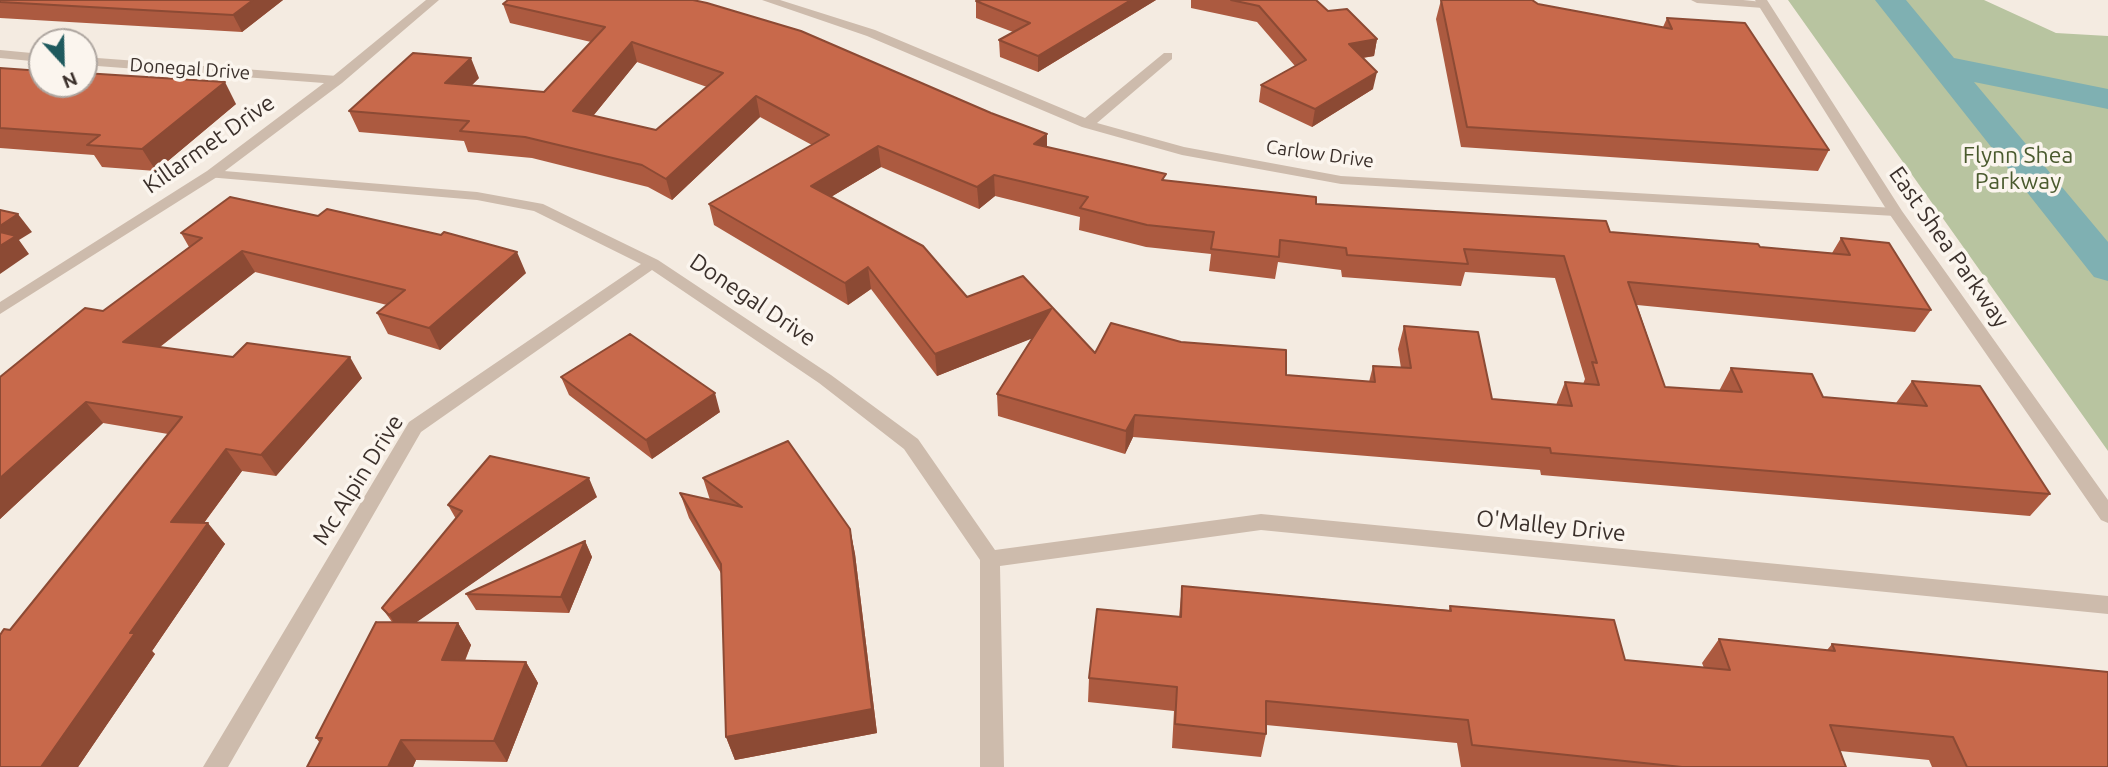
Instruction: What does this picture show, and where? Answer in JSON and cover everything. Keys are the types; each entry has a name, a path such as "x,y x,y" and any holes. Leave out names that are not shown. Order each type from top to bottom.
{"street":[{"name":"Killarmet Drive","path":"0,309 212,174 337,80 433,0"},
{"path":"1697,0 1762,3"},
{"name":"Carlow Drive","path":"780,1 871,33 1087,124 1182,151 1340,180 1895,212"},
{"name":"East Shea Parkway","path":"1762,3 1895,212 2108,515"},
{"path":"0,54 28,57"},
{"path":"1087,124 1168,56"},
{"name":"Donegal Drive","path":"98,62 337,80"},
{"name":"Donegal Drive","path":"212,174 477,196 538,206 652,264 825,379 911,444 990,559"},
{"name":"Mc Alpin Drive","path":"215,767 415,427 652,264"},
{"name":"O'Malley Drive","path":"990,559 1261,522 2108,605"},
{"path":"990,559 992,767"}],"green space":[{"name":"Flynn Shea Parkway","path":"1788,0 1984,0 2056,33 2108,36 2108,451"}],"building":[{"path":"0,0 253,0 233,15"},
{"path":"508,0 693,0 707,3 801,31 991,113 1047,134 1034,144 1166,174 1162,180 1316,197 1316,204 1606,221 1610,232 1758,244 1760,247 1850,255 1841,238 1889,243 1931,310 1628,282 1665,387 1742,392 1731,368 1812,374 1823,397 1927,406 1912,381 1980,386 2050,494 1551,453 1550,448 1135,415 1126,431 997,394 1051,309 935,354 868,267 845,283 709,204 829,135 756,96 666,179 642,165 525,137 460,131 469,121 349,111 413,53 471,58 445,83 544,92 605,27 503,4","holes":["632,42 723,73 656,130 573,111","878,146 977,187 994,175 1088,197 1080,208 1147,225 1214,232 1211,249 1279,257 1280,240 1346,248 1347,255 1468,264 1464,249 1564,256 1597,363 1592,362 1599,385 1565,382 1572,406 1492,399 1478,332 1404,326 1411,368 1373,366 1375,382 1286,375 1286,350 1181,342 1111,323 1095,353 1023,276 967,297 923,246 811,186"]},
{"path":"1131,0 1038,56 999,40 1030,23 976,1"},
{"path":"1231,0 1316,0 1328,11 1347,9 1377,39 1349,44 1377,72 1315,109 1261,85 1306,60 1259,6"},
{"path":"1441,0 1532,0 1538,4 1672,29 1667,18 1745,23 1829,150 1467,127"},
{"path":"0,68 28,70 28,98 98,98 98,74 225,82 142,149 87,145 100,135 0,128"},
{"path":"230,197 318,216 327,209 441,235 444,232 517,252 429,328 377,313 405,290 242,251 123,342 233,357 247,343 350,357 261,455 226,449 171,522 208,523 130,633 135,633 41,767 0,767 0,635 4,629 10,630 182,417 86,402 0,478 0,377 85,308 103,311 202,238 181,233"},
{"path":"0,210 18,214 0,226"},
{"path":"0,232 16,236 0,246"},
{"path":"630,334 715,393 646,440 561,377"},
{"path":"788,441 850,529 872,709 726,737 721,564 680,493 742,507 703,478"},
{"path":"490,456 589,478 389,615 382,608 462,511 448,505"},
{"path":"585,541 561,597 466,594"},
{"path":"1182,586 1451,611 1450,606 1614,620 1625,660 1730,670 1719,639 1835,651 1832,644 2108,672 2108,767 1967,767 1953,737 1830,725 1846,767 1682,767 1472,745 1468,720 1266,701 1266,734 1175,724 1177,687 1089,678 1097,609 1181,617"},
{"path":"376,622 458,623 442,660 526,662 494,741 401,740 388,767 307,767 322,738 316,738"}],"waterway":[{"path":"1890,0 1943,65"},
{"path":"1943,65 2108,99"},
{"path":"1943,65 2108,268"}]}
